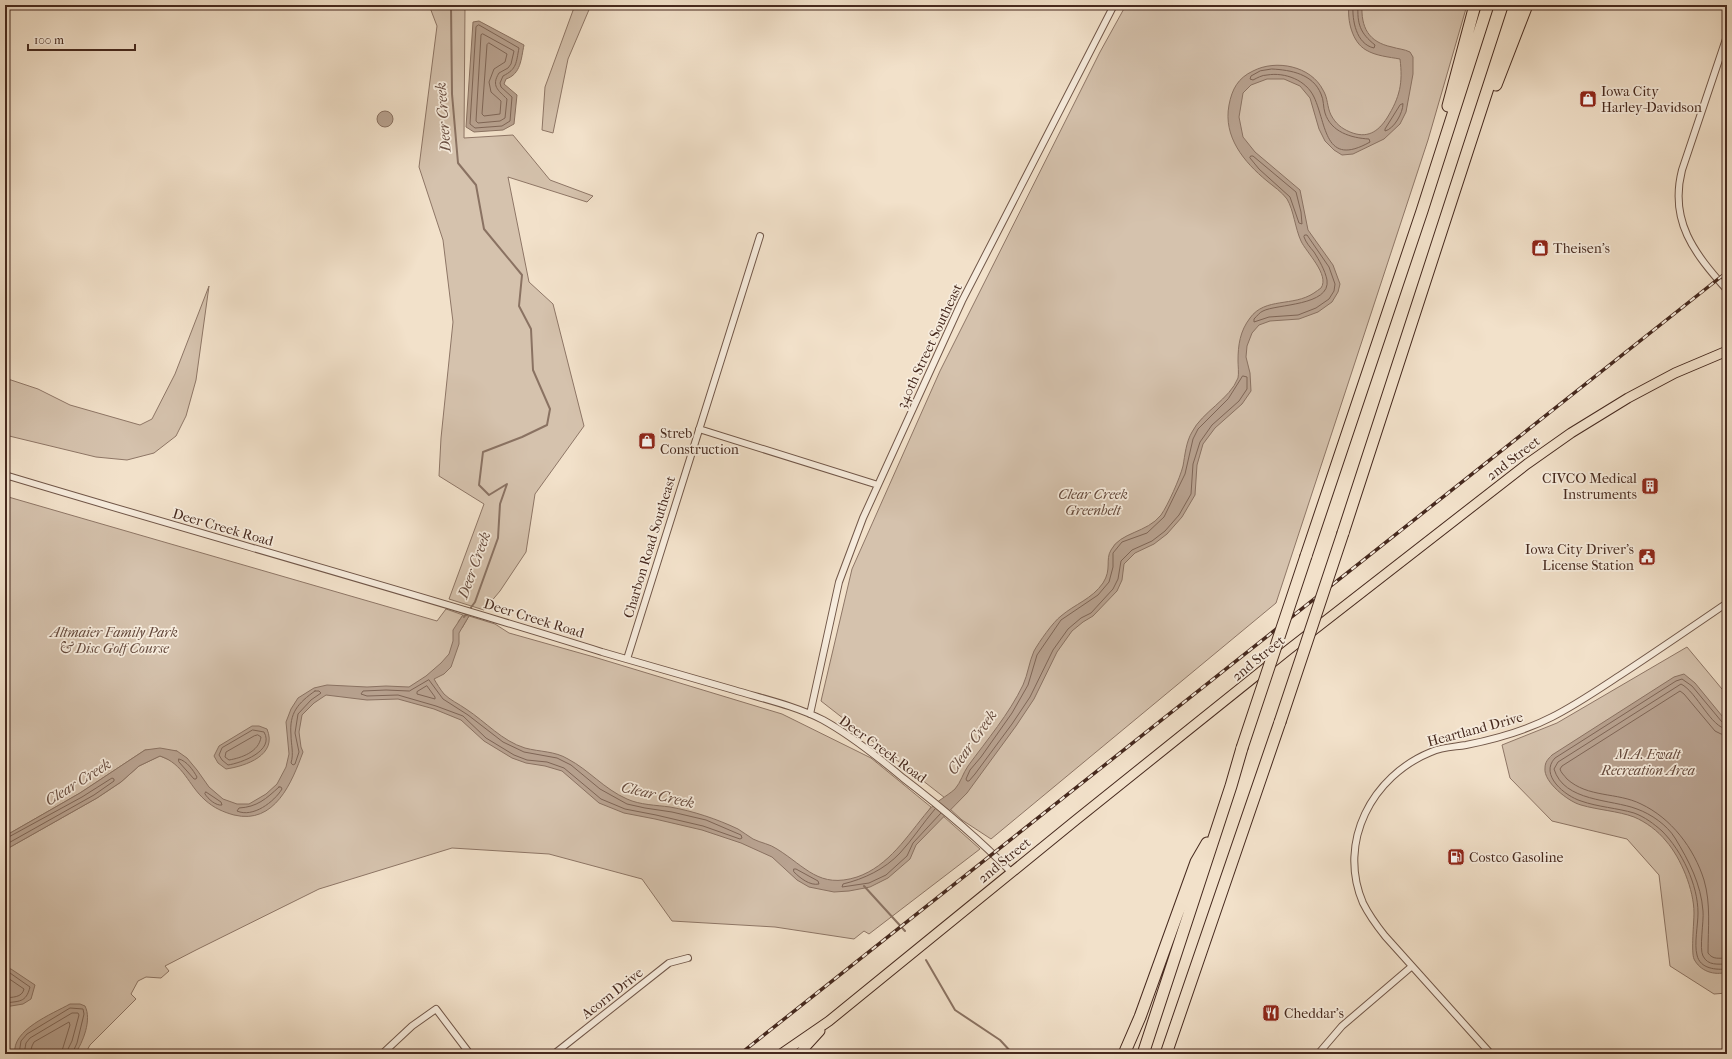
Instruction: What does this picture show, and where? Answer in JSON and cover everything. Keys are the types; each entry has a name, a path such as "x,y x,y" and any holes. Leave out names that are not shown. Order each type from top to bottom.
{"highway":[{"path":"1422,211 1475,5"},
{"path":"1143,1054 1242,748 1422,211 1488,5"},
{"path":"1167,1054 1343,533 1515,5"},
{"path":"1442,226 1527,5"},
{"path":"1124,1054 1140,1017 1196,862 1218,825"}],"main road":[{"name":"2nd Street","path":"781,1054 829,1020 1288,650 1527,464 1571,433 1628,398 1675,373 1727,351"},
{"name":"2nd Street","path":"799,1054 829,1020"}],"street":[{"name":"340th Street Southeast","path":"810,714 839,582 863,518 962,301 1114,5"},
{"path":"1727,36 1682,170 1678,200 1680,213 1690,243 1699,257 1727,290"},
{"name":"Charbon Road Southeast","path":"627,659 760,236"},
{"path":"699,429 878,485"},
{"name":"Deer Creek Road","path":"5,475 202,534 447,604 765,699 810,714 826,722 867,749 921,791 992,853 1011,872"},
{"name":"Heartland Drive","path":"1491,1054 1411,967 1371,918 1364,904 1356,878 1355,864 1359,831 1370,804 1384,784 1405,765 1432,751 1514,733 1554,716 1597,690 1727,603"},
{"name":"Acorn Drive","path":"554,1054 669,963 688,958"},
{"path":"1318,1054 1342,1026 1411,967"},
{"path":"382,1054 412,1026 436,1009 470,1054"}],"green space":[{"path":"429,5 465,5 464,138 513,135 550,180 593,196 587,202 508,177 529,282 553,304 584,426 535,494 526,552 500,591 484,610 449,599 484,504 439,476 441,438 453,322 443,240 419,167 437,26"},
{"path":"575,5 591,5 568,59 553,133 542,130 545,87"},
{"name":"Clear Creek Greenbelt","path":"1126,5 1467,5 1428,140 1276,603 991,839 962,820 950,809 954,805 821,701 852,569 940,371 1100,52"},
{"path":"209,286 196,380 186,416 176,436 154,453 127,460 96,457 5,435 5,378 38,389 70,405 140,425 152,419 175,374"},
{"name":"Altmaier Family Park & Disc Golf Course","path":"5,496 437,621 446,609 463,615 458,622 462,628 469,616 495,624 509,633 782,714 871,758 931,807 927,813 938,821 943,816 980,849 869,934 864,931 854,939 775,927 672,921 642,879 549,854 452,848 319,889 165,966 169,971 161,978 146,977 138,981 131,994 136,999 90,1045 85,1054 5,1054 5,850 97,798 121,782 139,766 160,756 172,761 177,751 145,750 80,793 5,836"},
{"name":"M.A. Ewalt Recreation Area","path":"1687,647 1727,695 1727,993 1714,994 1670,966 1659,875 1627,839 1552,821 1510,778 1502,745 1557,723"}],"water":[{"path":"1349,5 1362,5 1365,27 1372,37 1384,45 1406,50 1410,52 1413,57 1413,74 1406,112 1400,124 1384,139 1353,154 1342,155 1334,150 1325,141 1319,129 1310,98 1300,86 1284,79 1267,79 1251,85 1243,93 1239,117 1243,137 1255,152 1300,190 1308,230 1333,265 1340,284 1338,292 1332,302 1318,312 1299,319 1270,321 1259,325 1252,333 1247,346 1246,357 1250,373 1251,391 1242,404 1215,428 1203,444 1197,465 1195,495 1182,517 1167,534 1154,544 1135,553 1124,564 1122,580 1117,591 1093,616 1072,631 1057,652 1034,699 967,793 916,845 910,859 888,878 870,887 849,891 834,892 809,887 797,880 772,857 741,843 702,830 624,813 599,803 562,771 526,763 512,758 484,741 461,720 434,709 398,699 367,700 326,695 314,703 302,715 299,732 303,752 299,764 287,788 280,798 261,814 248,816 234,815 222,811 208,803 175,764 160,756 139,766 121,782 97,798 5,850 5,836 80,793 145,750 160,748 177,751 187,758 209,787 223,799 237,804 249,804 266,794 277,784 286,767 289,754 286,722 291,709 298,698 314,688 327,685 409,687 426,676 449,654 453,641 453,630 463,615 469,616 459,633 459,644 451,667 444,674 434,679 446,696 509,741 525,748 563,756 576,763 611,790 632,801 687,811 730,825 753,839 774,847 805,869 823,878 844,880 857,877 879,866 897,849 931,808 955,789 968,766 997,727 1017,696 1025,681 1034,651 1050,627 1066,612 1099,589 1103,583 1108,569 1108,557 1115,544 1121,539 1149,526 1164,511 1183,466 1187,444 1192,432 1202,418 1229,392 1238,378 1239,344 1244,328 1250,318 1256,311 1263,307 1297,300 1314,293 1321,288 1323,283 1320,270 1301,241 1287,199 1251,166 1237,148 1229,128 1229,105 1236,85 1243,77 1262,67 1282,65 1302,70 1317,82 1325,93 1331,115 1341,127 1350,132 1362,135 1372,133 1380,127 1387,118 1400,90 1400,59 1374,54 1366,50 1357,42 1350,24"},
{"path":"479,21 524,45 520,65 515,74 506,79 504,84 517,95 514,124 503,130 474,132 466,127 473,22"},
{"path":"385,111 392,116 393,119 388,126 385,127 378,122 377,119 382,112"},
{"name":"M.A. Ewalt Recreation Area","path":"1684,674 1695,683 1727,722 1727,972 1722,973 1708,972 1700,967 1694,959 1694,913 1692,894 1686,875 1677,856 1663,837 1656,830 1634,817 1581,805 1570,800 1552,785 1545,773 1546,764 1552,755 1674,677"},
{"path":"252,726 259,726 267,729 269,738 268,746 264,752 251,762 226,769 218,763 214,756 219,746"},
{"path":"5,968 11,969 35,985 31,999 23,1004 5,1007"},
{"path":"70,1004 80,1004 85,1006 88,1018 86,1031 75,1054 15,1054 15,1045 19,1037 26,1030"}],"waterway":[{"name":"Deer Creek","path":"451,5 452,94 458,163 476,185 484,229 522,275 519,306 531,329 533,370 550,409 547,425 522,437 483,452 479,485 489,495 507,484 500,504 498,538 475,602 464,617"},
{"path":"864,886 905,931"},
{"path":"926,960 955,1010 1000,1040 1013,1054"}],"railway":[{"path":"740,1054 1727,272"}],"place":[{"name":"Iowa City Harley-Davidson","path":"1588,99"},
{"name":"Theisen's","path":"1540,248"},
{"name":"Streb Construction","path":"647,441"},
{"name":"CIVCO Medical Instruments","path":"1650,486"},
{"name":"Iowa City Driver's License Station","path":"1647,557"},
{"name":"Costco Gasoline","path":"1456,857"},
{"name":"Cheddar's","path":"1271,1013"}],"water label":[{"name":"Clear Creek","path":"972,742"},
{"name":"Clear Creek","path":"78,782"},
{"name":"Clear Creek","path":"658,795"}]}
